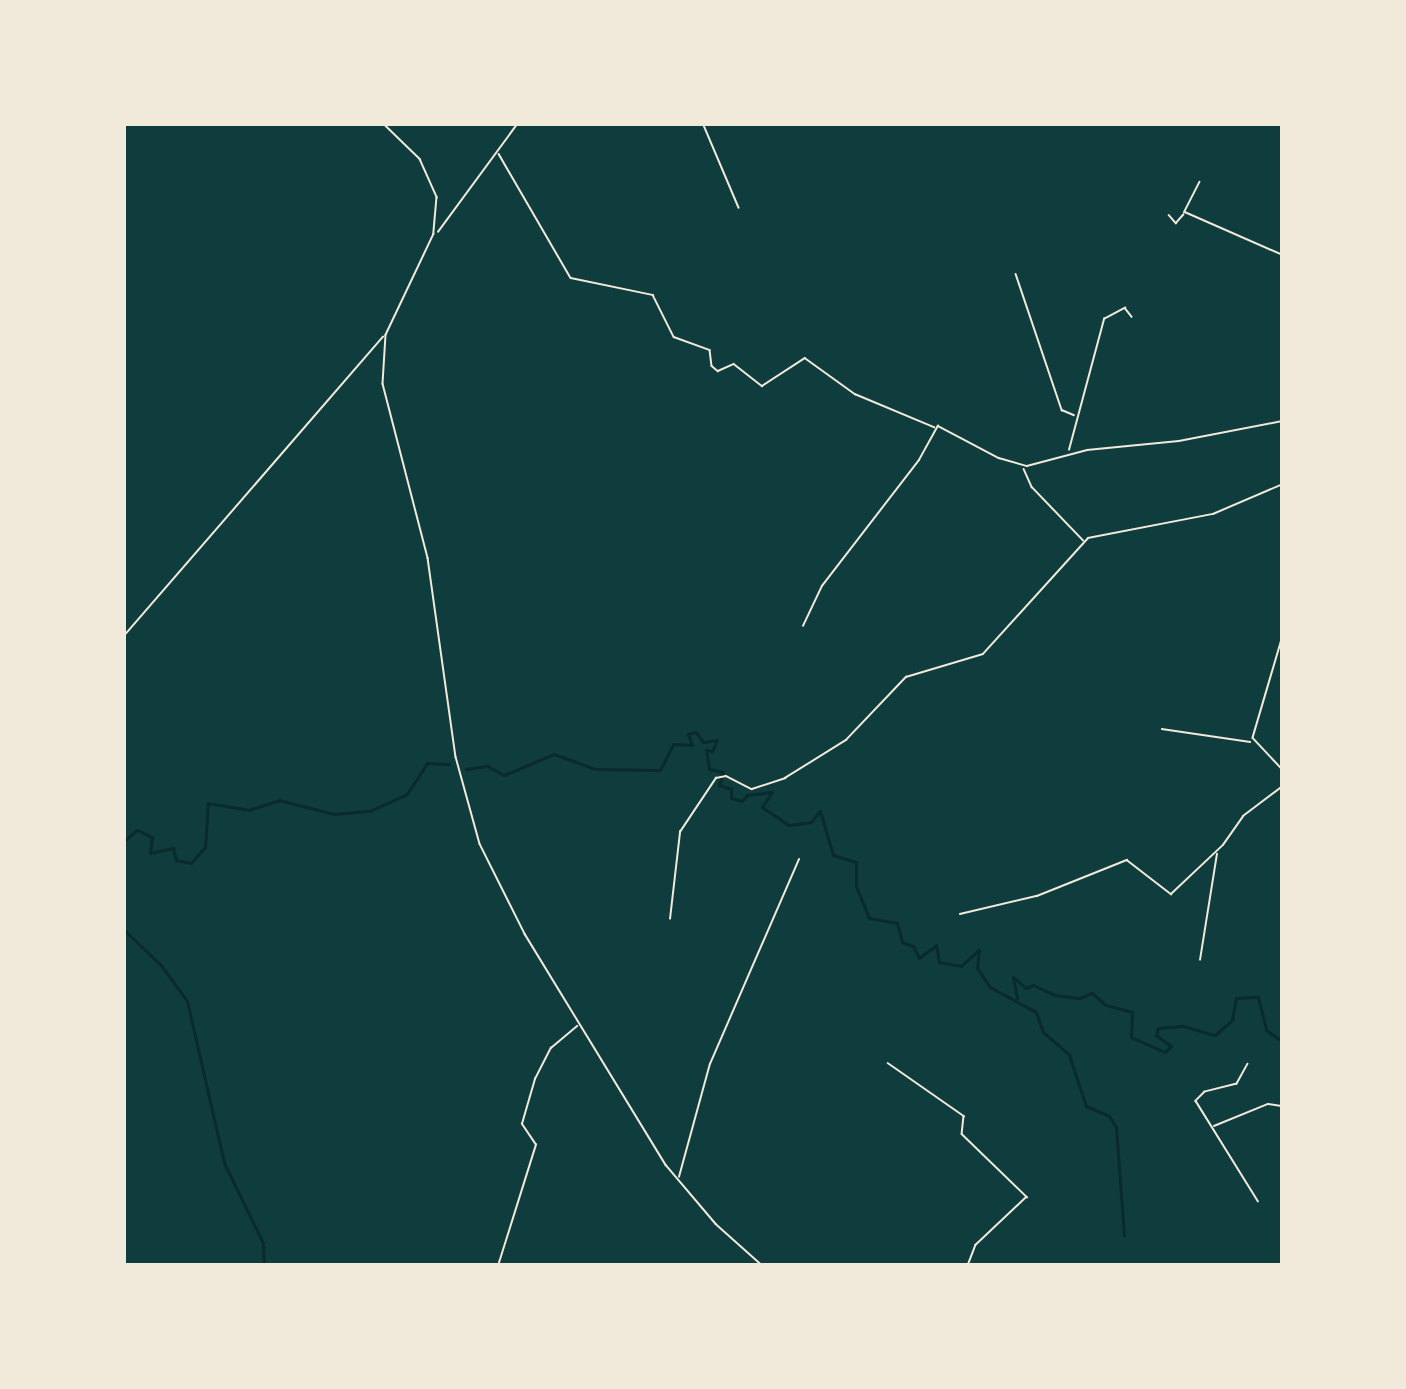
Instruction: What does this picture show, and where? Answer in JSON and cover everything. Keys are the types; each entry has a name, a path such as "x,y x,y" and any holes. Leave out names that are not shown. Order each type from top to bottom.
{"street":[{"path":"383,123 427,169 437,204 434,234"},
{"path":"123,638 386,335 434,234 518,123"},
{"path":"703,123 739,208"},
{"path":"499,154 571,278 653,295 674,337 710,350 712,367 718,371 734,364 762,386 805,358 855,394 1023,465 1283,421"},
{"path":"1169,215 1169,221 1176,223 1200,182"},
{"path":"1185,212 1283,255"},
{"path":"1016,274 1062,410 1078,416"},
{"path":"1068,454 1104,319 1125,308 1132,317"},
{"path":"386,335 384,392 428,558 467,804 498,882 678,1181 763,1266"},
{"path":"803,626 822,586 920,460 938,426"},
{"path":"1023,465 1032,487 1083,541"},
{"path":"670,920 680,832 712,781 723,776 752,789 785,778 846,740 905,677 982,654 1083,541 1213,514 1283,484"},
{"path":"1254,742 1283,636"},
{"path":"1162,729 1254,742 1283,770"},
{"path":"959,914 1037,896 1127,860 1171,894 1218,850 1247,813 1283,786"},
{"path":"1200,960 1218,850"},
{"path":"678,1181 710,1064 799,860"},
{"path":"498,1266 536,1145 522,1124 536,1079 550,1048 580,1025"},
{"path":"889,1063 964,1116 962,1134 1027,1197 976,1245 968,1266"},
{"path":"1248,1064 1237,1084 1198,1096 1197,1104 1258,1201"},
{"path":"1212,1127 1268,1104 1283,1106"}],"waterway":[{"path":"466,769 487,766 504,775 554,754 595,769 660,770 673,744 692,745 688,734 696,732 703,742 717,740 712,751 706,750 709,769 723,772 719,785 731,789 731,798 742,801 747,795 772,792 762,807 789,825 811,822 820,811 833,855 856,862 856,886 869,918 897,923 902,942 913,946 919,958 936,945 939,962 961,966 979,950 977,968 990,987 1036,1012 1043,1032 1069,1055 1086,1106 1109,1116 1116,1127 1124,1236"},
{"path":"123,842 137,830 152,837 150,853 173,848 176,860 191,863 205,847 208,803 249,810 279,800 334,814 370,811 407,794 427,763 449,764"},
{"path":"123,929 161,965 187,1001 224,1163 263,1243 264,1266"},
{"path":"1017,998 1013,977 1026,988 1033,985 1054,995 1080,998 1092,993 1106,1005 1132,1012 1131,1037 1165,1052 1171,1046 1156,1035 1158,1028 1183,1026 1215,1035 1232,1020 1236,998 1258,997 1266,1030 1283,1042"}]}
